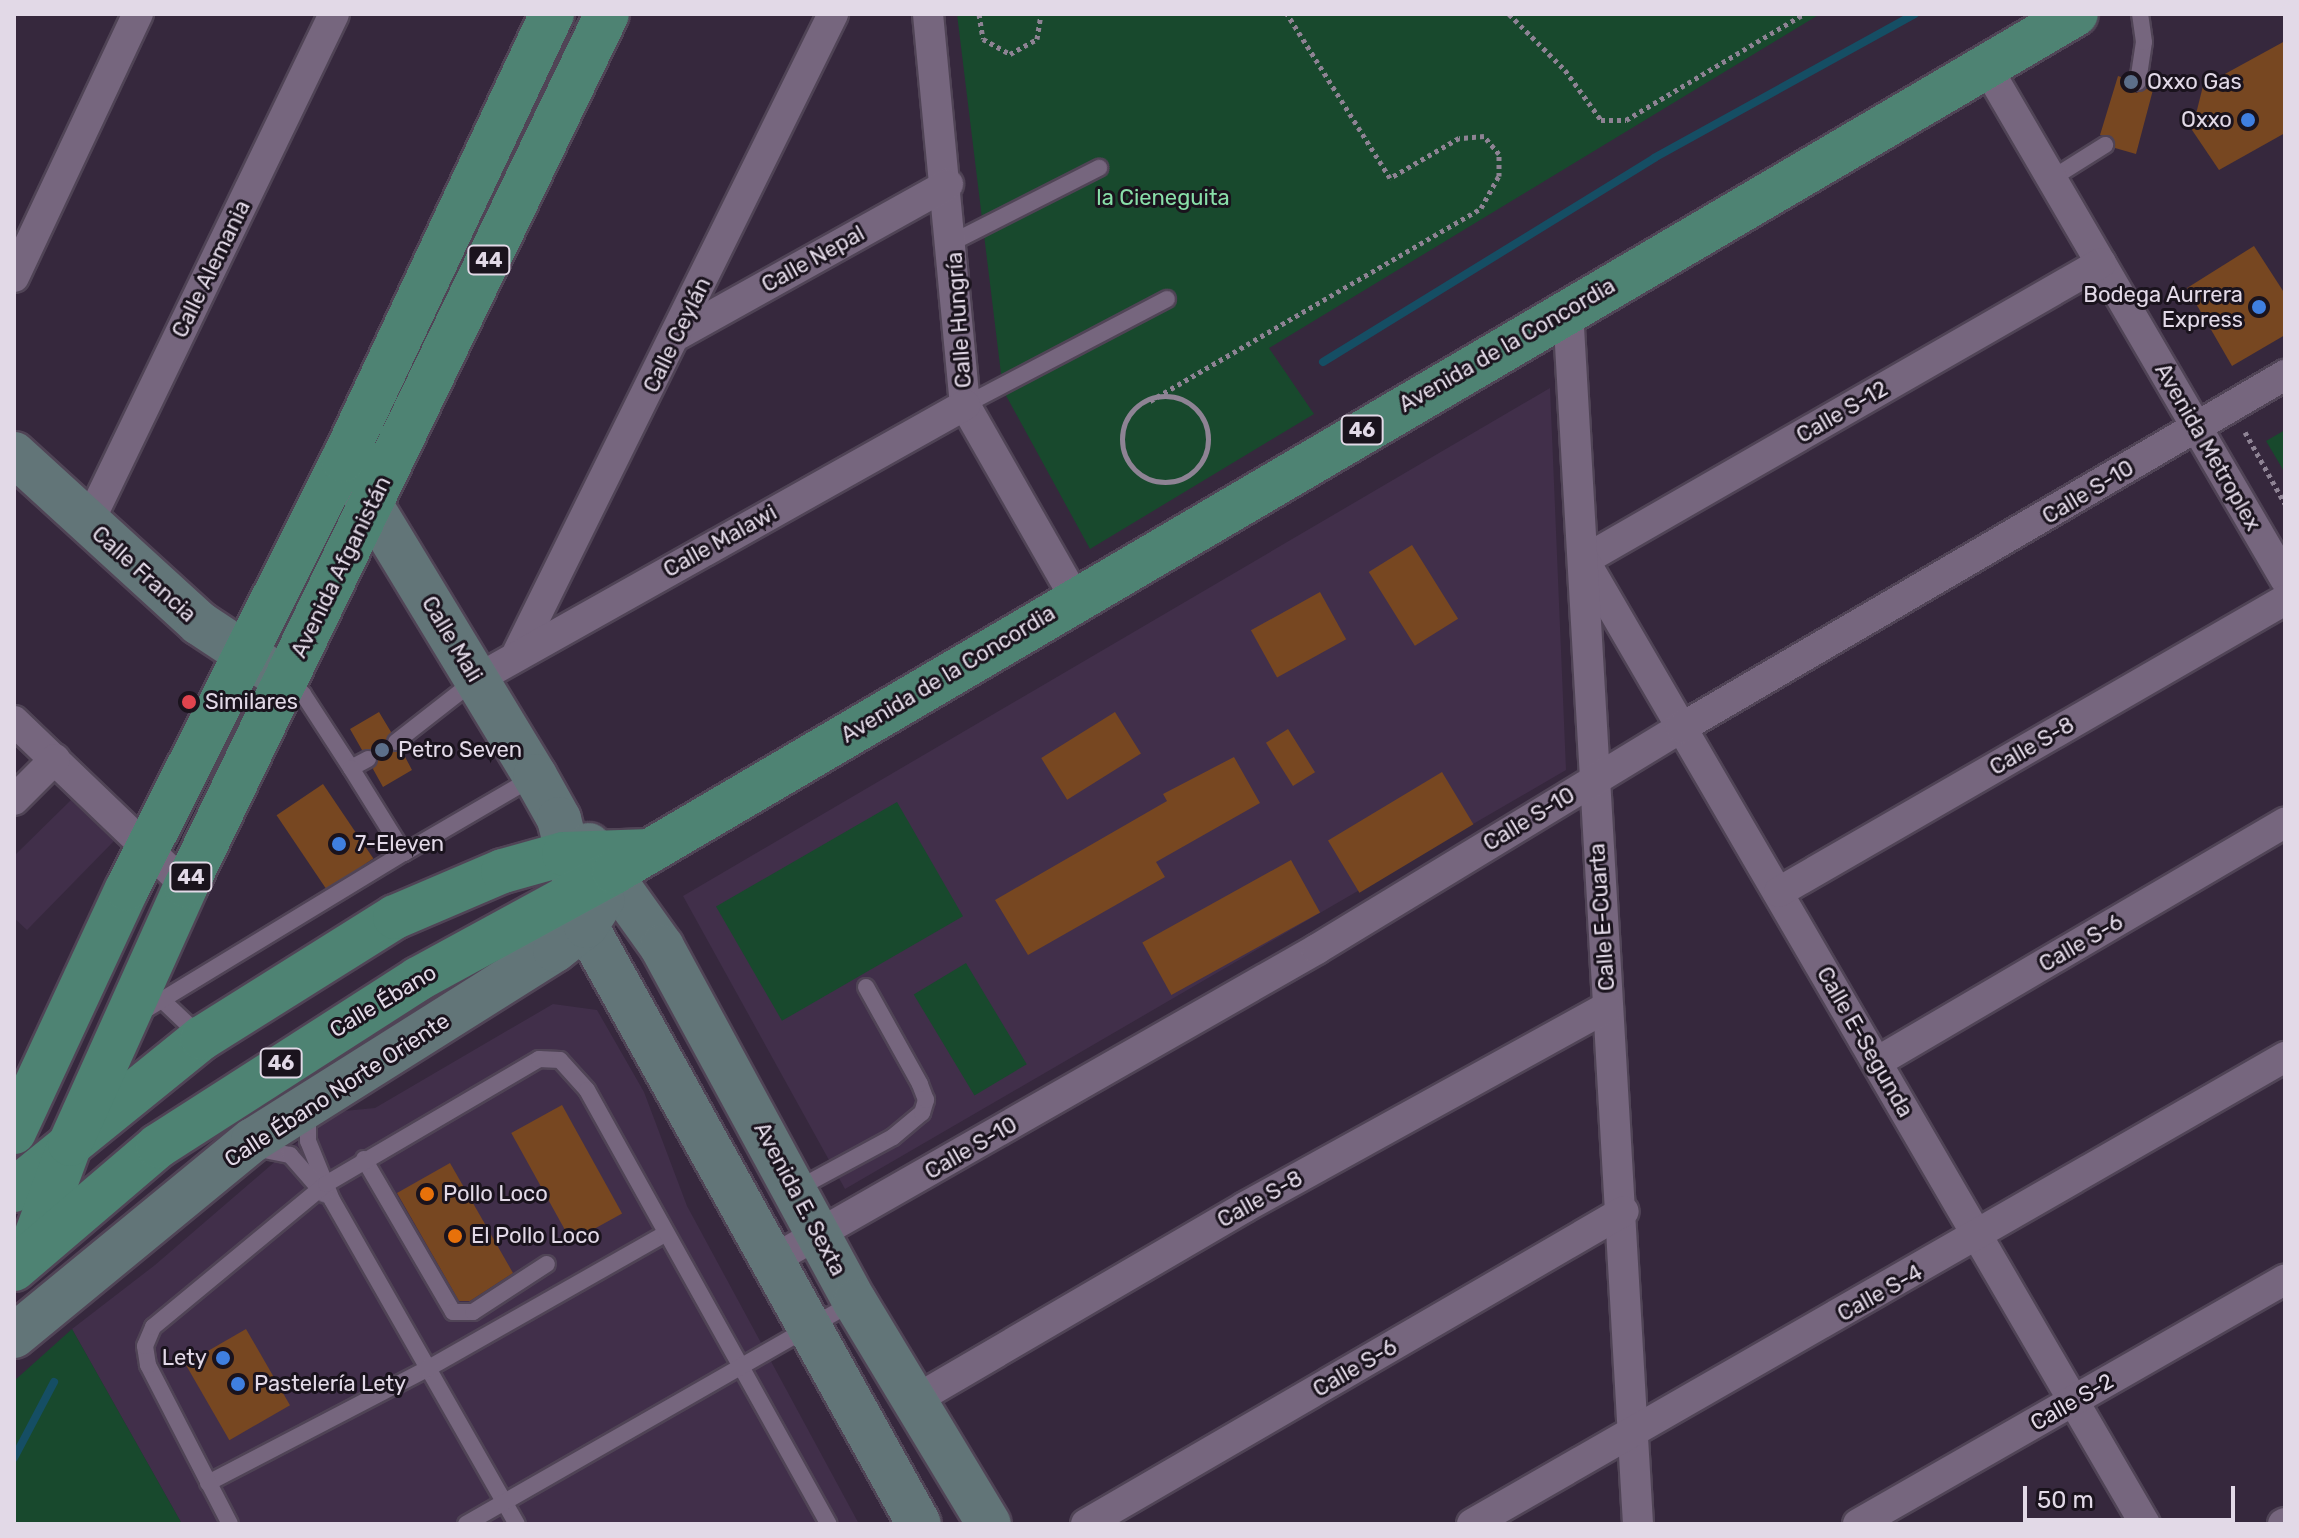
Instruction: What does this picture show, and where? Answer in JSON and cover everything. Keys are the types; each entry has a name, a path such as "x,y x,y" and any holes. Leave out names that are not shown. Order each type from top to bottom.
{"main road":[{"name":"Avenida Afganistán","path":"14,1132 244,655 343,460 552,14"},
{"name":"Avenida Afganistán","path":"21,1263 70,1144 186,886 607,14"},
{"name":"Avenida de la Concordia","path":"582,869 650,851 1075,598 2076,14"},
{"name":"46","path":"14,1190 202,1038 395,917 503,871 582,869"},
{"name":"Calle Ébano","path":"21,1263 158,1146 263,1074 418,979 582,869"}],"street":[{"path":"14,277 138,14"},
{"name":"Calle Alemania","path":"88,524 334,14"},
{"name":"Calle Ceylán","path":"517,654 679,334 833,14"},
{"name":"Calle Hungría","path":"928,14 948,184 965,405 1075,598"},
{"name":"Avenida Metroplex","path":"1986,66 2285,579"},
{"name":"Calle Nepal","path":"679,334 948,184"},
{"name":"Calle S-12","path":"1584,560 2101,263"},
{"name":"Calle E-Cuarta","path":"1568,310 1584,560 1593,781 1624,1211 1638,1524"},
{"name":"Calle S-10","path":"771,1261 1317,949 1681,728 2285,375"},
{"name":"Calle Malawi","path":"477,679 965,405"},
{"name":"Calle Francia","path":"14,454 199,623 285,680"},
{"name":"Calle Mali","path":"343,460 535,776 582,869"},
{"name":"Calle E-Segunda","path":"1584,560 2145,1524"},
{"name":"Calle S-8","path":"1779,892 2285,600"},
{"path":"14,721 186,886"},
{"path":"14,800 55,759"},
{"name":"Calle S-6","path":"1877,1062 2285,823"},
{"path":"582,869 771,1261 919,1524"},
{"name":"Calle Ébano Norte Oriente","path":"14,1336 240,1149 308,1105 582,869"},
{"name":"Avenida E. Sexta","path":"582,869 662,947 855,1302 989,1524"},
{"name":"Calle S-8","path":"915,1400 1245,1207 1608,1007"},
{"name":"Calle S-4","path":"1472,1524 1633,1430 1979,1238 2285,1057"},
{"name":"Calle S-6","path":"1086,1524 1624,1211"},
{"name":"Calle S-2","path":"1858,1524 2285,1279"}],"lane":[{"path":"2138,82 2144,42 2140,14"},
{"path":"2051,179 2105,145"},
{"path":"953,242 1099,168"},
{"path":"965,405 1167,299"},
{"path":"396,742 477,679"},
{"path":"285,680 303,694 404,853"},
{"path":"351,768 368,759"},
{"path":"123,1025 161,999 535,776"},
{"path":"796,1190 893,1137 922,1113 926,1100 920,1084 866,987"},
{"path":"161,999 202,1038"},
{"path":"230,1524 163,1402 145,1346 153,1327 181,1301 364,1159 509,1072 539,1059 560,1060 587,1090 829,1524"},
{"path":"308,1105 308,1141 325,1191 517,1524"},
{"path":"240,1149 290,1155 325,1191"},
{"path":"364,1159 453,1312 473,1312 547,1264"},
{"path":"208,1483 427,1369 665,1234"},
{"path":"466,1524 855,1302"}],"path":[{"path":"979,14 983,39 1010,54 1037,39 1041,14"},
{"path":"1153,399 1183,400 1202,417 1207,430 1208,443 1197,468 1174,481 1147,478 1128,460 1123,448 1126,422 1133,410 1481,208 1499,176 1499,154 1484,136 1459,138 1390,178 1287,14"},
{"path":"1509,14 1565,70 1601,120 1626,120 1804,14"},
{"path":"2257,425 2244,433 2285,504"}],"shaded area":[{"path":"1550,388 1566,770 845,1189 683,896"},
{"path":"71,800 114,841 27,930 14,918 14,856"},
{"path":"553,1004 597,1010 644,1092 687,1206 859,1524 182,1524 72,1329 155,1265 314,1128 344,1111 375,1108"}],"green space":[{"name":"la Cieneguita","path":"957,14 1820,14 1269,348 1314,414 1090,549 1003,390"},
{"path":"2285,430 2285,473 2266,441"},
{"path":"897,802 963,916 782,1021 716,906"},
{"path":"966,963 1027,1064 974,1096 914,994"},
{"path":"72,1329 182,1524 14,1524 14,1381"}],"building":[{"path":"2285,41 2285,133 2219,170 2192,130 2203,86"},
{"path":"2118,76 2127,79 2136,93 2154,86 2136,154 2115,148 2109,135 2100,135"},
{"path":"2254,246 2285,294 2285,335 2232,366 2187,288"},
{"path":"1412,545 1458,619 1415,646 1369,572"},
{"path":"1320,592 1346,639 1277,678 1251,630"},
{"name":"Petro Seven","path":"379,712 391,732 387,748 402,751 412,770 383,787 373,769 377,753 362,750 350,729"},
{"path":"1115,712 1141,754 1067,800 1041,758"},
{"path":"1288,729 1315,772 1293,786 1266,743"},
{"path":"1234,757 1260,803 1156,862 1165,877 1028,955 995,900 1167,801 1163,794"},
{"path":"1442,772 1473,824 1359,893 1328,841"},
{"path":"323,784 373,859 327,890 277,815"},
{"path":"1291,860 1320,912 1171,995 1142,942"},
{"path":"562,1105 622,1213 571,1242 511,1133"},
{"name":"El Pollo Loco","path":"450,1163 513,1273 470,1301 459,1301 397,1193"},
{"name":"Pastelería Lety","path":"246,1329 290,1405 229,1440 185,1364"}],"waterway":[{"path":"1323,362 1654,158 1915,14"},
{"path":"14,1458 54,1382"}],"place":[{"name":"Oxxo Gas","path":"2131,82"},
{"name":"Oxxo","path":"2248,120"},
{"name":"Bodega Aurrera Express","path":"2259,307"},
{"name":"Similares","path":"189,702"},
{"name":"Petro Seven","path":"382,750"},
{"name":"7-Eleven","path":"339,844"},
{"name":"Pollo Loco","path":"427,1194"},
{"name":"El Pollo Loco","path":"455,1236"},
{"name":"Lety","path":"223,1358"},
{"name":"Pastelería Lety","path":"238,1384"}]}
